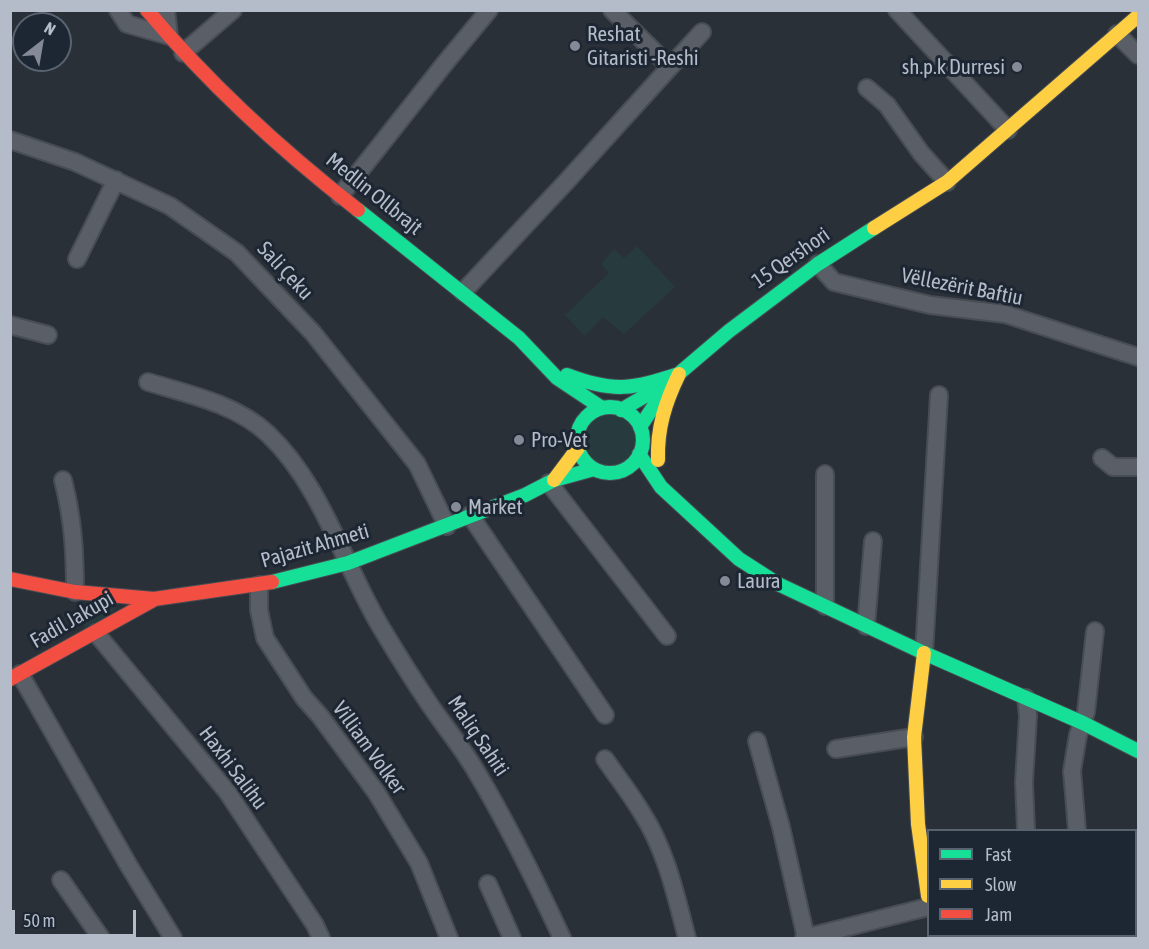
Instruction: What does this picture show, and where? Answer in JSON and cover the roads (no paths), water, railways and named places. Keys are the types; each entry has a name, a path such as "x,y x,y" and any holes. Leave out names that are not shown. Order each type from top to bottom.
{"main road":[{"name":"Medlin Ollbrajt","path":"147,10 183,53 262,131 519,338 554,374 602,408"},
{"name":"15 Qershori","path":"621,410 674,378 729,331 818,264 947,182 1138,16"},
{"name":"Medlin Ollbrajt","path":"554,374 578,432"},
{"path":"554,374 598,386 619,388 674,378"},
{"name":"15 Qershori","path":"640,427 674,378"},
{"path":"664,490 658,464 657,436 662,408 674,378"},
{"path":"622,471 634,463 639,454 643,443 640,427 635,420 621,410 602,408 586,417 578,432 578,447 587,464 603,472 622,471 664,490"},
{"name":"Pajazit Ahmeti","path":"551,482 578,447"},
{"path":"639,454 664,490 739,559 778,584 924,653 1083,723 1138,751"},
{"name":"Pajazit Ahmeti","path":"10,579 75,592 154,599 259,585 348,563 525,495 551,482 594,469"},
{"name":"Fadil Jakupi","path":"15,676 154,599"},
{"path":"924,653 914,737 918,824 927,889"}],"street":[{"path":"118,10 127,24 169,36 166,10"},
{"path":"183,53 233,10"},
{"path":"340,196 489,10"},
{"path":"612,10 670,67"},
{"path":"897,10 1008,130"},
{"path":"463,292 702,32"},
{"path":"1117,34 1138,55"},
{"path":"867,88 887,105 921,153 947,182"},
{"name":"Sali Çeku","path":"10,140 75,162 170,206 237,253 313,333 417,464 447,526"},
{"path":"77,259 116,180"},
{"name":"Vëllezërit Baftiu","path":"818,264 834,282 930,304 1005,315 1138,357"},
{"path":"10,325 48,335"},
{"name":"Maliq Sahiti","path":"148,382 227,409 251,421 266,432 293,461 322,511 381,627 428,702 476,771 521,851 562,939"},
{"path":"924,653 939,395"},
{"path":"1102,458 1113,467 1138,467"},
{"path":"825,474 825,606"},
{"path":"63,480 72,515 75,592"},
{"path":"551,482 667,636"},
{"path":"470,516 605,715"},
{"path":"866,626 873,541"},
{"name":"Villiam Volker","path":"259,585 259,610 265,638 304,698 376,792 419,863 449,939"},
{"path":"1077,829 1072,771 1078,735 1083,723 1095,631"},
{"name":"Haxhi Salihu","path":"96,633 228,794 315,925 321,939"},
{"path":"15,676 173,939"},
{"path":"1026,698 1028,716 1024,782 1026,829"},
{"path":"836,749 914,737"},
{"path":"757,741 781,826 805,938 859,931 927,907"},
{"path":"605,759 643,814 660,847 675,891 687,939"},
{"path":"60,880 101,939"},
{"path":"488,884 512,939"}],"place":[{"name":"Reshat Gitaristi -Reshi","path":"575,46"},
{"name":"sh.p.k Durresi","path":"1017,67"},
{"name":"Pro-Vet","path":"519,440"},
{"name":"Market","path":"456,507"},
{"name":"Laura","path":"725,581"}]}
